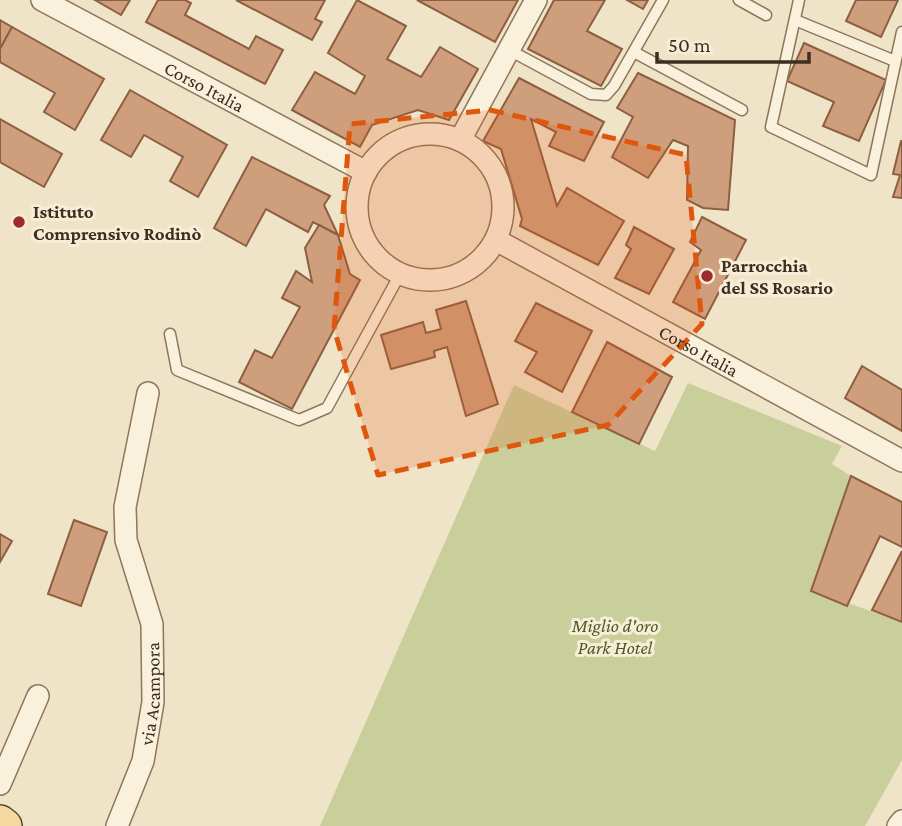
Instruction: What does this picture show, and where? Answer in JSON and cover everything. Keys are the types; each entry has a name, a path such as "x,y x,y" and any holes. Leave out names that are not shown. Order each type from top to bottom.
{"main road":[{"path":"0,822 5,826"}],"street":[{"name":"Corso Italia","path":"42,0 366,172"},
{"path":"460,140 536,0"},
{"path":"436,134 460,140 482,155 498,180 504,210 496,240 486,255 457,276 439,280 407,277 389,269 376,257 360,229 357,201 366,172 385,149 412,136 436,134"},
{"name":"Corso Italia","path":"496,240 902,461"},
{"name":"via Acampora","path":"117,826 143,761 153,702 152,624 126,540 125,507 148,393"},
{"path":"0,784 38,696"},
{"path":"898,826 902,821"}],"lane":[{"path":"509,50 591,94 606,95 614,86 663,0"},
{"path":"738,0 766,15"},
{"path":"799,0 771,127 871,175 902,32"},
{"path":"795,20 895,61"},
{"path":"634,52 742,110"},
{"path":"170,334 177,370 299,420 327,408 400,274"}],"highlighted area":[{"path":"490,110 686,155 702,324 608,425 378,475 334,329 350,124"}],"green space":[{"name":"Miglio d'oro Park Hotel","path":"688,383 842,446 832,464 851,476 811,590 902,622 902,760 865,826 320,826 514,385 655,451"}],"building":[{"path":"95,0 130,0 121,15"},
{"path":"158,0 185,0 191,3 185,15 249,49 256,36 283,50 265,84 146,22"},
{"path":"236,0 325,0 315,19 322,22 312,40"},
{"path":"357,0 406,26 387,59 421,77 440,47 478,69 449,120 418,110 372,125 360,147 292,110 315,72 355,94 365,76 328,53"},
{"path":"417,0 518,0 495,42"},
{"path":"554,0 605,0 587,31 622,49 601,86 528,49"},
{"path":"627,0 648,0 643,9"},
{"path":"856,0 898,0 881,37 846,21"},
{"path":"0,20 12,27 0,49"},
{"path":"12,27 104,79 75,130 44,112 55,93 0,62 0,49"},
{"path":"804,43 886,80 859,141 823,126 834,102 787,81"},
{"path":"638,73 735,120 728,210 703,208 687,200 688,146 673,140 648,178 612,157 633,117 617,108"},
{"path":"519,78 604,122 584,161 549,146 556,132 531,119 557,206 567,188 624,221 598,265 520,226 522,219 501,149 483,141"},
{"path":"130,90 227,145 198,197 170,181 183,157 144,135 131,157 101,140"},
{"path":"0,119 62,154 44,187 0,162"},
{"path":"901,141 902,198 893,197 900,175 893,174"},
{"path":"252,157 330,196 324,205 338,235 313,222 308,232 266,209 246,246 214,228"},
{"name":"Parrocchia del SS Rosario","path":"702,217 746,240 705,319 673,302 701,250 690,242"},
{"path":"319,225 338,235 350,274 360,280 292,409 239,382 255,350 272,358 300,307 282,298 296,271 312,282 305,248"},
{"path":"634,227 674,249 649,294 615,278 631,249 626,245"},
{"path":"466,301 498,404 466,416 447,347 434,351 435,357 391,369 381,335 423,322 426,333 441,329 436,310"},
{"path":"536,303 592,331 562,392 525,372 537,352 515,341"},
{"path":"607,342 672,377 639,444 572,412"},
{"path":"862,366 902,390 902,431 845,398"},
{"path":"851,476 902,502 902,547 880,536 847,606 811,591"},
{"path":"74,520 107,532 81,606 48,594"},
{"path":"0,534 12,541 0,562"},
{"path":"902,551 902,622 872,610"}],"place":[{"name":"Istituto Comprensivo Rodinò","path":"19,222"},
{"name":"Parrocchia del SS Rosario","path":"707,276"}]}
